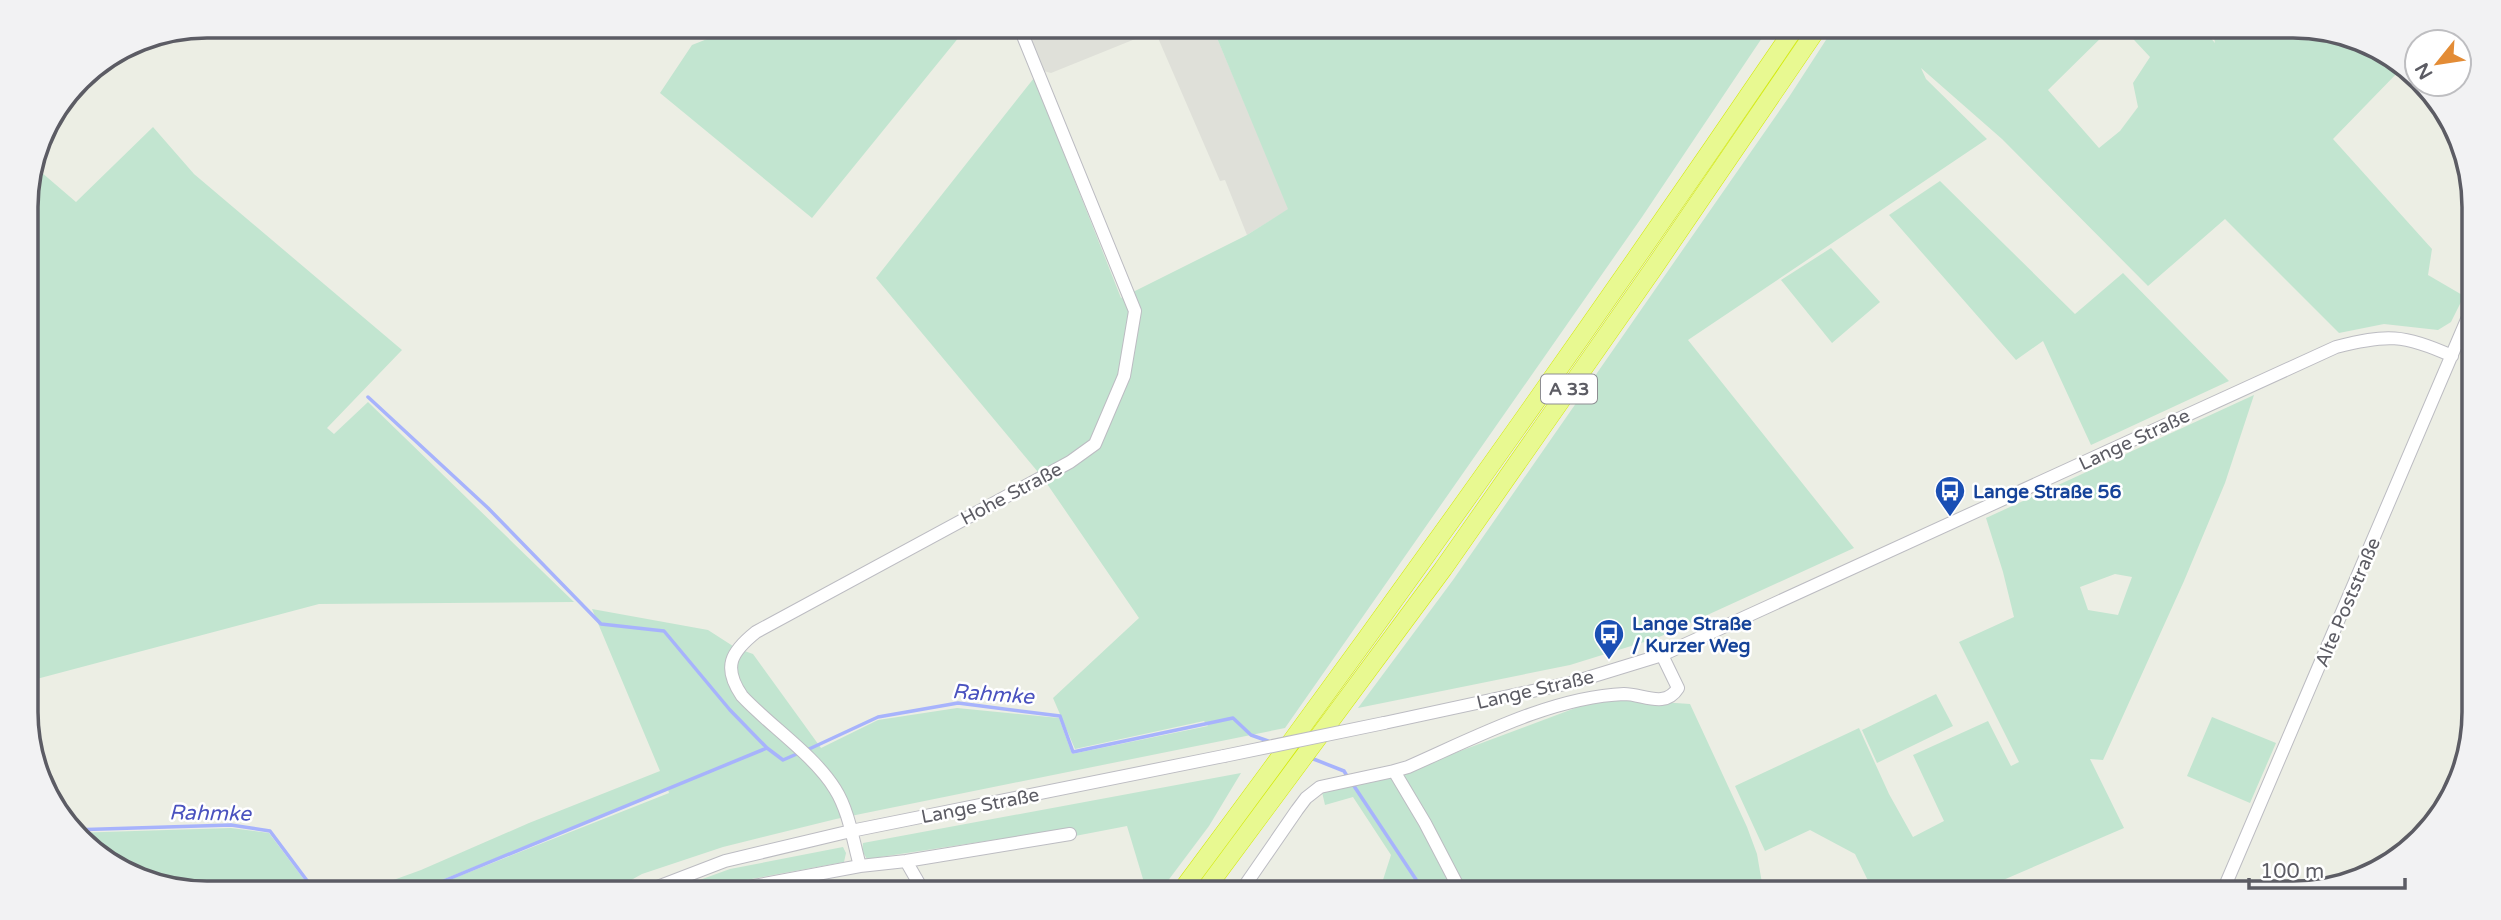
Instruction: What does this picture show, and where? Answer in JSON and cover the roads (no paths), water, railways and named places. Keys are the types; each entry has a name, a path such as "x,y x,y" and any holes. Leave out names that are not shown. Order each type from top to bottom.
{"highway":[{"name":"A 33","path":"1189,881 1556,375 1788,38"},
{"name":"A 33","path":"1212,881 1443,569 1811,38"}],"street":[{"name":"Hohe Straße","path":"851,831 843,804 833,786 751,706 735,686 731,667 738,646 756,632 1070,462 1096,444 1124,376 1135,311 1024,39"},
{"name":"Alte Poststraße","path":"2227,881 2462,333"},
{"name":"Lange Straße","path":"673,881 725,861 851,831 1574,682 1662,655 2336,347 2365,339 2404,338 2452,356"},
{"path":"1248,881 1307,798 1320,787 1394,771 1556,707 1608,695 1629,694 1652,699 1674,696 1678,688 1662,655"},
{"path":"1394,771 1455,881"},
{"path":"851,831 860,866"},
{"path":"780,881 860,866 1070,835"},
{"path":"906,861 918,881"}],"waterway":[{"path":"368,397 488,508 601,624 664,631 730,710 767,748"},
{"name":"Rahmke","path":"807,750 878,717 958,703 1060,716 1073,752 1233,718 1251,735 1268,741"},
{"name":"Rahmke","path":"444,881 767,748 783,760 799,753"},
{"name":"Rahmke","path":"1311,758 1344,771 1347,776"},
{"name":"Rahmke","path":"1352,783 1417,881"},
{"name":"Rahmke","path":"86,830 231,825 270,831 307,881"}],"place":[{"name":"Lange Straße 56","path":"1950,518"},
{"name":"Lange Straße / Kurzer Weg","path":"1609,661"}]}
